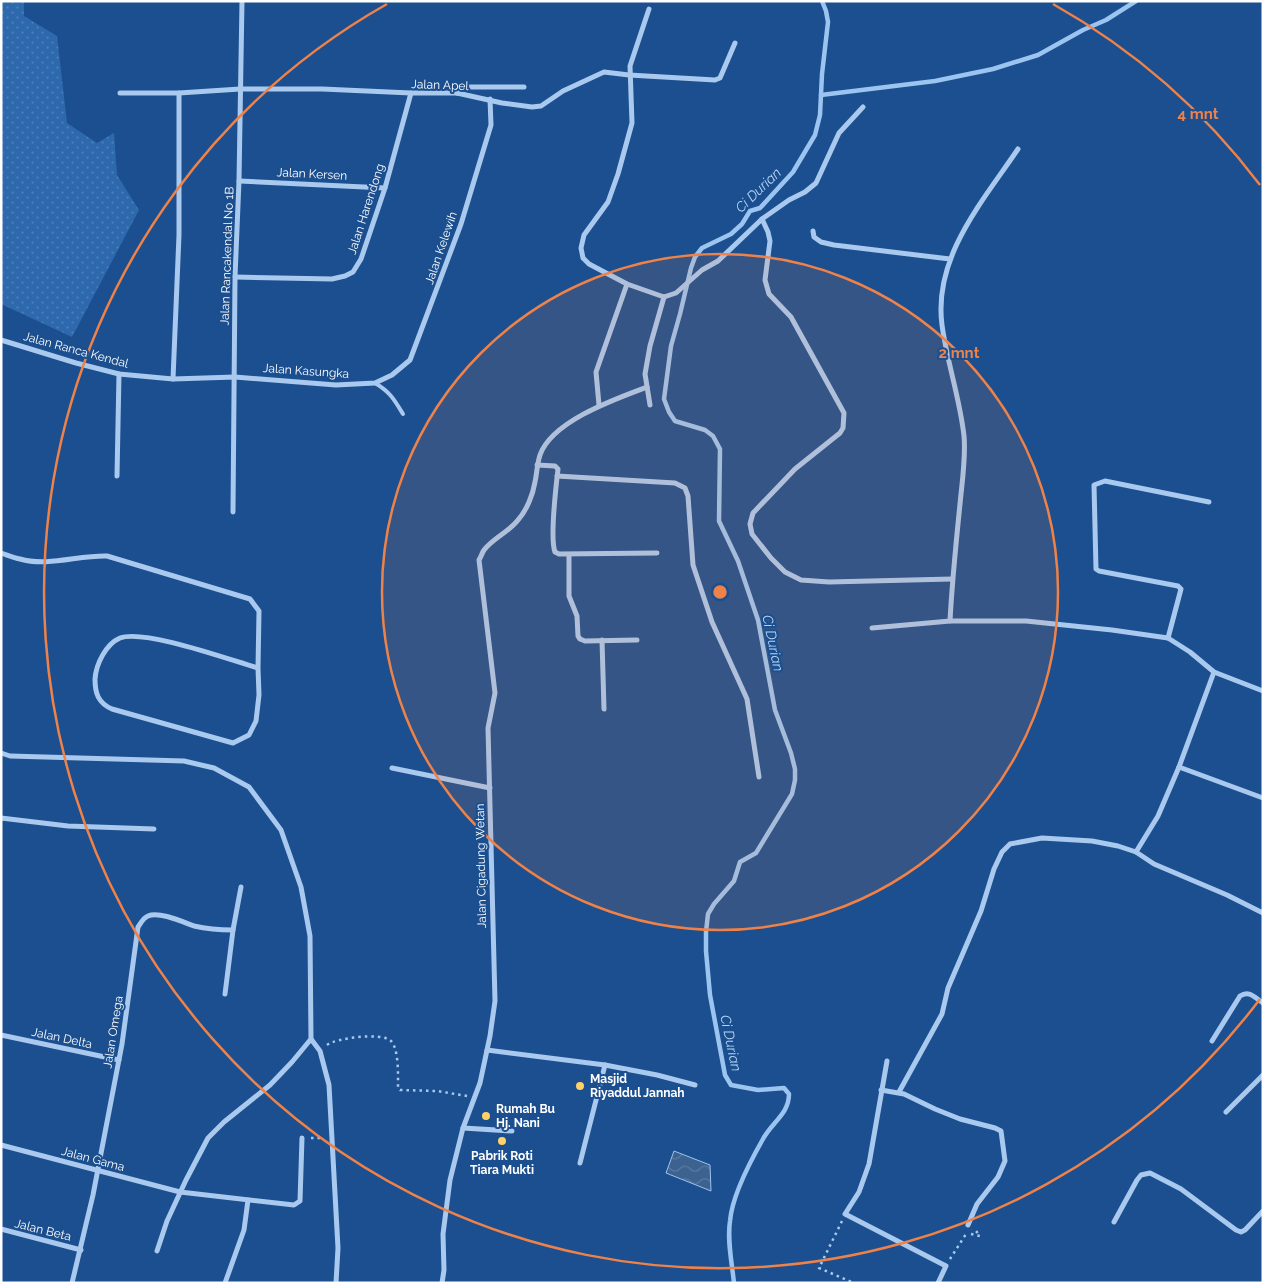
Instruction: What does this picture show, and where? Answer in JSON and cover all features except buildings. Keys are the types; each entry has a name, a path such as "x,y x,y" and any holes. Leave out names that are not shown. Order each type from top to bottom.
{"street":[{"name":"Jalan Rancakendal No 1B","path":"234,512 235,277 239,181 242,1"},
{"path":"649,9 630,66 632,123 618,174 608,202 584,235 581,248 583,258 589,264 627,284 666,297 676,293 702,270 718,261 762,219 816,183 839,133 863,106"},
{"name":"Jalan Apel","path":"120,93 322,89 457,93 512,104 542,106 563,91 604,72 630,76 715,80 720,78 735,44"},
{"path":"457,93 461,88 466,87 524,87"},
{"path":"174,379 179,235 179,93"},
{"name":"Jalan Harendong","path":"235,277 332,279 353,272 360,259 385,188 411,93"},
{"name":"Jalan Kelewih","path":"375,383 392,375 410,360 461,224 491,125 490,99"},
{"path":"950,621 964,437 942,324 941,297 950,259 962,232 1018,149"},
{"name":"Jalan Kersen","path":"239,181 385,188"},
{"path":"762,219 770,241 765,280 769,294 791,318 844,412 843,428 840,433 795,469 752,512 750,524 752,534 785,572 801,580 829,582 952,579"},
{"path":"813,231 814,237 821,242 834,245 950,259"},
{"path":"599,405 596,372 627,284"},
{"path":"650,405 645,374 666,297"},
{"name":"Jalan Ranca Kendal","path":"1,340 119,374 174,379 235,377"},
{"path":"116,476 119,374"},
{"name":"Jalan Kasungka","path":"235,377 336,385 375,383"},
{"name":"Jalan Cigadung Wetan","path":"442,1283 444,1270 443,1234 450,1180 487,1050 495,1002 489,725 495,693 479,560 483,550 508,530 524,512 533,492 537,465 544,447 550,439 570,423 599,405 646,387"},
{"path":"537,465 555,466 558,469 553,548 555,552 569,555 657,553"},
{"path":"557,476 675,483 685,488 688,496 694,565 712,622 747,699 759,777"},
{"path":"1168,638 1181,589 1178,586 1096,569 1094,485 1105,481 1209,502"},
{"path":"1,553 20,560 30,561 57,561 90,556 107,556 250,599 259,611 259,696 256,721 249,735 233,743 102,705 95,690 96,674 106,649 120,638 135,637 171,642 258,668"},
{"path":"569,555 570,596 577,616 578,636 580,639 637,640"},
{"path":"872,628 950,621 1026,621 1168,638 1190,652 1214,672 1263,691"},
{"path":"602,640 604,709"},
{"path":"1136,852 1158,816 1179,767 1214,672"},
{"path":"1,753 10,756 184,761 214,768 249,787 281,830 301,886 310,936 311,1039 320,1052 327,1079 332,1138 338,1248 336,1283"},
{"path":"1179,767 1263,798"},
{"path":"392,768 490,788"},
{"path":"1,818 68,826 154,829"},
{"path":"899,1092 942,1014 948,988 981,911 994,869 1002,852 1010,844 1042,838 1092,840 1118,846 1136,852 1154,864 1263,912"},
{"path":"225,994 233,930 241,887"},
{"name":"Jalan Omega","path":"72,1283 98,1171 127,1017 138,928 144,919 150,915 158,914 196,926 218,930 233,930"},
{"path":"1212,1040 1240,996 1249,993 1263,1003"},
{"name":"Jalan Delta","path":"1,1035 119,1060"},
{"path":"157,1250 167,1221 204,1145 213,1133 270,1085 311,1039"},
{"path":"487,1050 605,1065 658,1075 695,1085"},
{"path":"887,1061 870,1164 859,1192 845,1214 946,1266 938,1283"},
{"path":"580,1163 605,1065"},
{"path":"1226,1112 1263,1075"},
{"path":"881,1090 899,1092 960,1119 1001,1131 1005,1161 998,1177 977,1204 968,1225"},
{"path":"464,1128 512,1131"},
{"name":"Jalan Gama","path":"1,1145 180,1192 294,1204 300,1200 302,1138"},
{"path":"1114,1222 1137,1180 1141,1175 1150,1173 1181,1189 1241,1232 1263,1211"},
{"path":"225,1283 244,1230 248,1200"},
{"name":"Jalan Beta","path":"1,1230 81,1250"}],"lane":[{"path":"375,383 386,389 403,414"}],"path":[{"path":"325,1048 328,1043 346,1038 371,1037 388,1039 395,1048 400,1090 474,1097"},
{"path":"302,1138 332,1138"},
{"path":"845,1214 819,1268 854,1283"},
{"path":"946,1266 967,1233 980,1236 968,1225"}],"shaded area":[{"path":"1,1 24,1 24,16 57,36 67,123 97,143 114,133 117,175 139,210 72,337 1,304"}],"water":[{"path":"674,1151 710,1165 711,1191 666,1173"}],"waterway":[{"name":"Ci Durian","path":"734,1283 729,1236 734,1201 758,1148 783,1113 789,1094 784,1088 758,1090 731,1085 725,1075 710,995 706,951 708,914 734,881 740,862 756,853 792,794 795,769 775,710 758,620 738,561 719,521 720,449 713,436 705,430 675,421 664,399 671,346 695,257 702,248 731,234 742,224 750,211 760,208 793,172 815,135 820,115 822,74 828,22 822,1"},
{"path":"821,95 935,81 993,69 1038,55 1083,30 1106,20 1136,1"}],"place":[{"name":"Masjid Riyaddul Jannah","path":"580,1086"},
{"name":"Rumah Bu Hj. Nani","path":"486,1116"},
{"name":"Pabrik Roti Tiara Mukti","path":"502,1141"}]}
